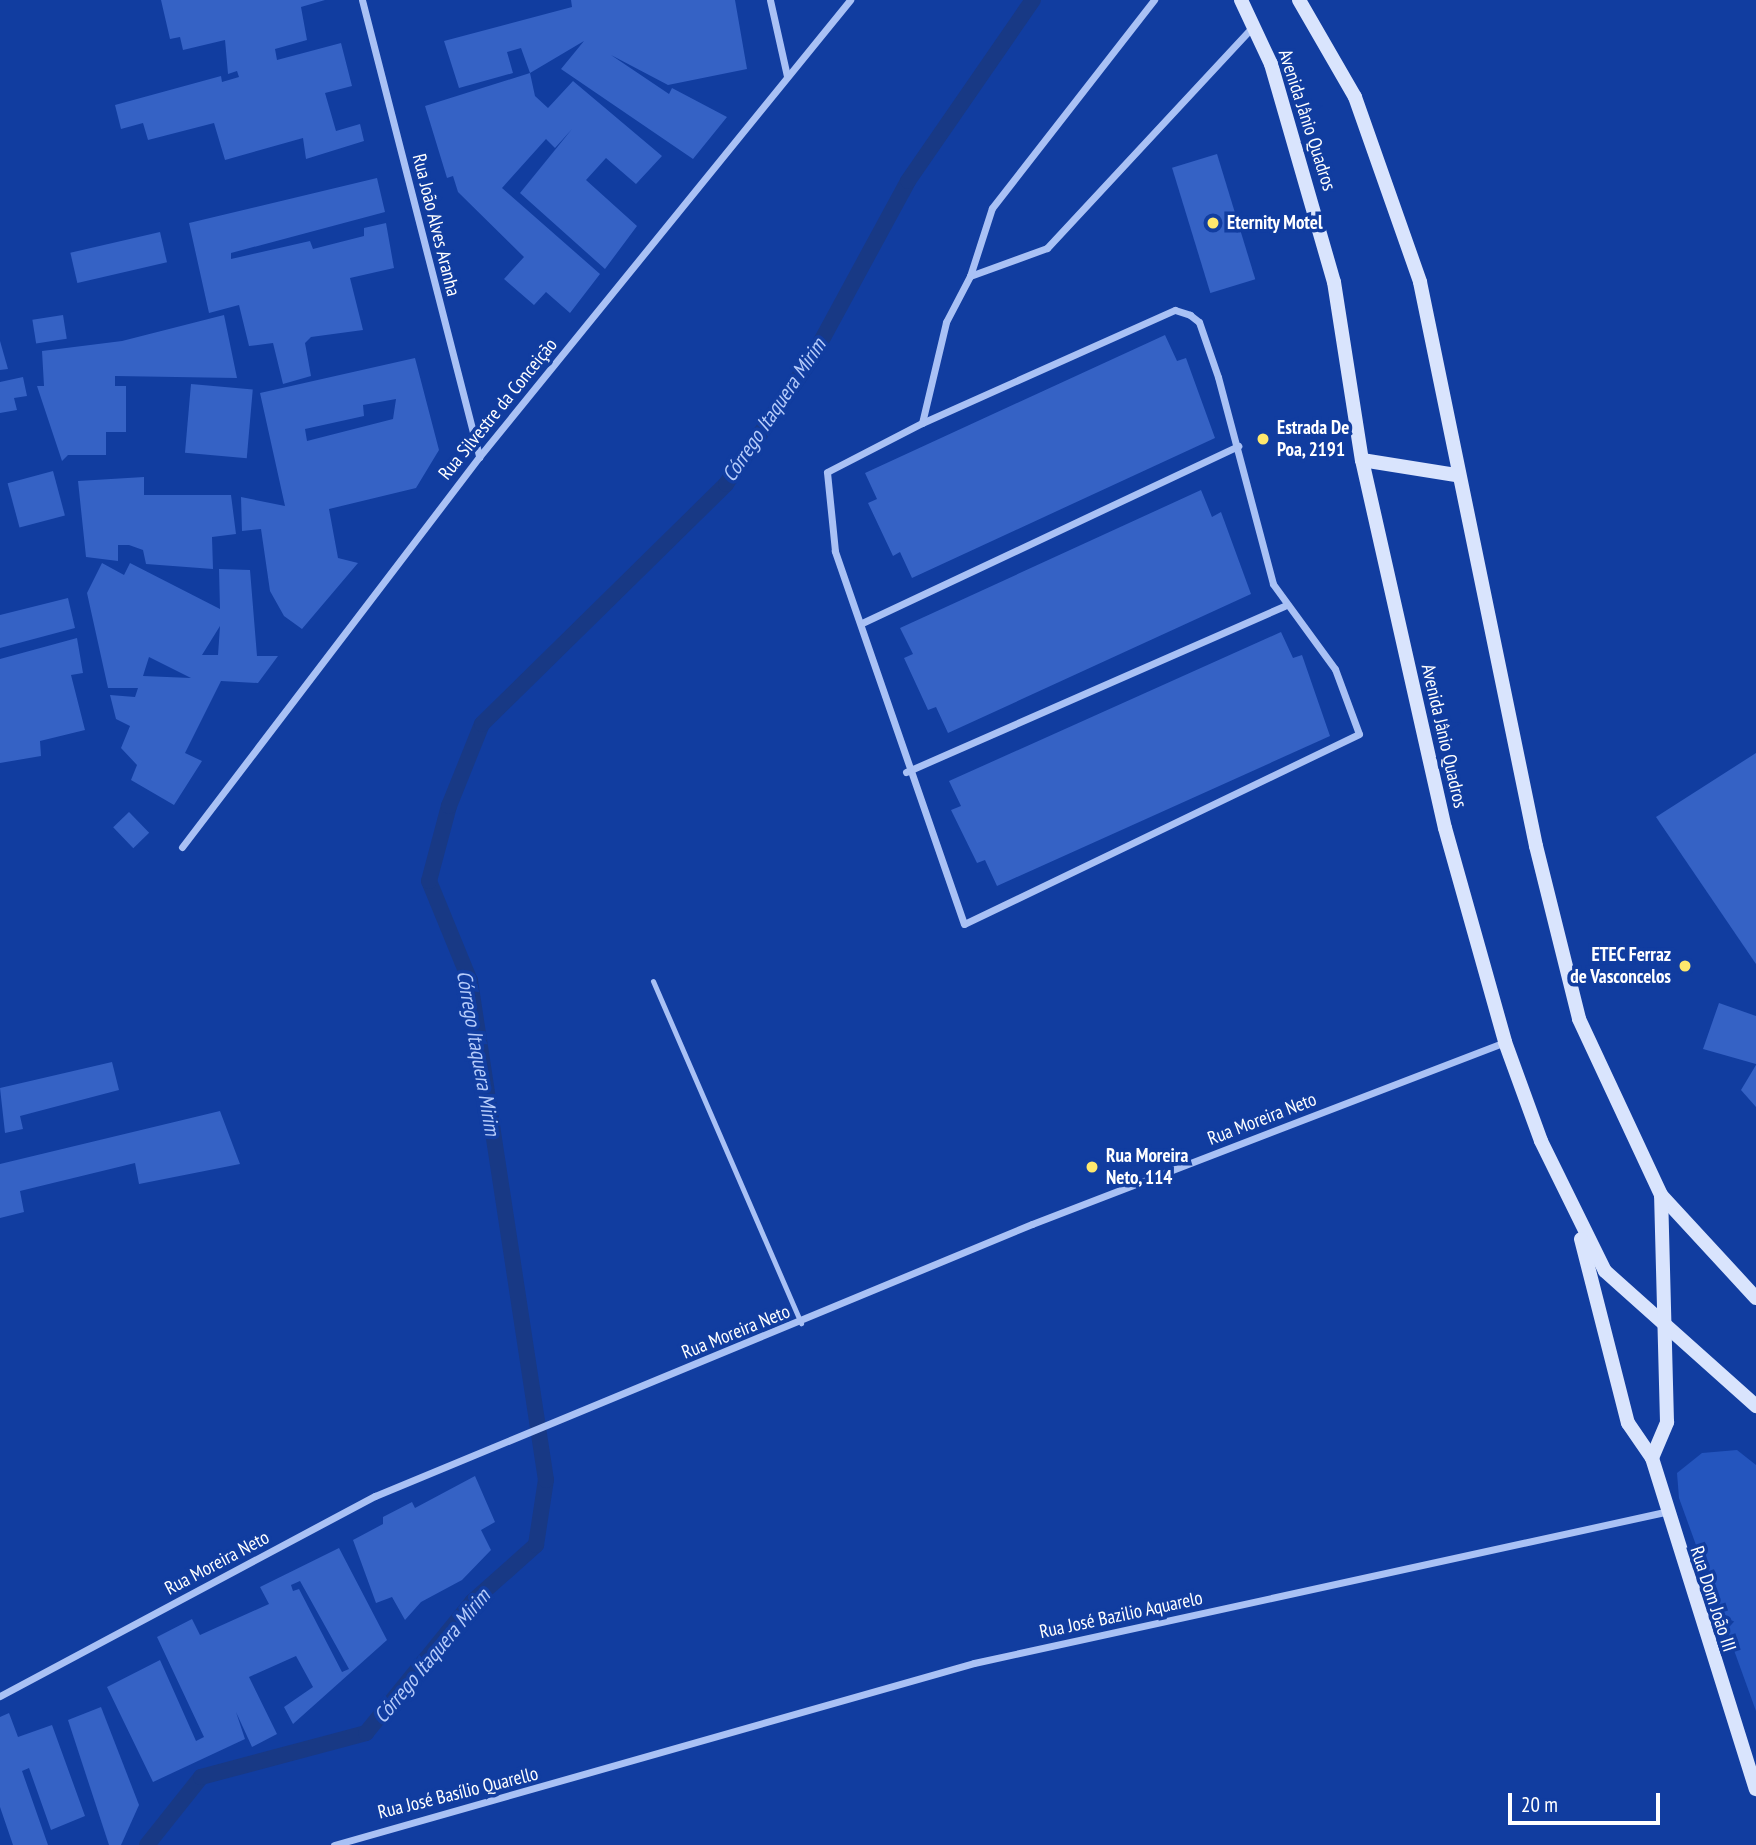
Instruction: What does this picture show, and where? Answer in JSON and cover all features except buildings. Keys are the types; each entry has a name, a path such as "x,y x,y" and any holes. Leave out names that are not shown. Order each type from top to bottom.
{"main road":[{"name":"Avenida Jânio Quadros","path":"1241,0 1253,25 1305,172 1334,282 1362,460 1445,828 1505,1042 1577,1225 1605,1270 1666,1331 1756,1406"},
{"path":"1299,0 1354,97 1396,204 1420,282 1457,475 1579,1019 1661,1195 1756,1298"},
{"path":"1362,460 1457,475"},
{"path":"1652,1458 1667,1422 1661,1195"},
{"name":"Rua Dom João III","path":"1577,1225 1628,1423 1652,1458 1665,1512 1756,1789"}],"street":[{"name":"Rua João Alves Aranha","path":"362,0 479,457"},
{"path":"769,0 787,76"},
{"name":"Rua Silvestre da Conceição","path":"182,847 479,457 850,0"},
{"path":"922,423 946,322 970,276 992,208 1154,0"},
{"path":"970,276 1047,248 1253,25"},
{"path":"1175,310 1199,321 1284,606 1335,669 1359,734 964,924 906,772 862,624 835,551 827,472 922,423 1175,310"},
{"path":"862,624 1238,446"},
{"path":"906,772 1284,606"},
{"name":"Rua Moreira Neto","path":"0,1696 375,1496 801,1323 1032,1224 1505,1042"},
{"name":"Rua José Bazilio Aquarelo","path":"592,1777 974,1663 1665,1512"},
{"name":"Rua José Basílio Quarello","path":"334,1845 592,1777"}],"lane":[{"path":"653,981 801,1323"}],"shaded area":[{"path":"1737,1450 1756,1465 1756,1711 1679,1498 1677,1473 1702,1453"}],"waterway":[{"name":"Córrego Itaquera Mirim","path":"147,1845 201,1777 366,1733 472,1602 536,1545 546,1480 470,981 429,881 449,806 482,724 726,484 812,358 908,181 1033,0"}],"place":[{"name":"Eternity Motel","path":"1213,223"},
{"name":"Estrada De Poa, 2191","path":"1263,439"},
{"name":"ETEC Ferraz de Vasconcelos","path":"1685,966"},
{"name":"Rua Moreira Neto, 114","path":"1092,1167"}]}
